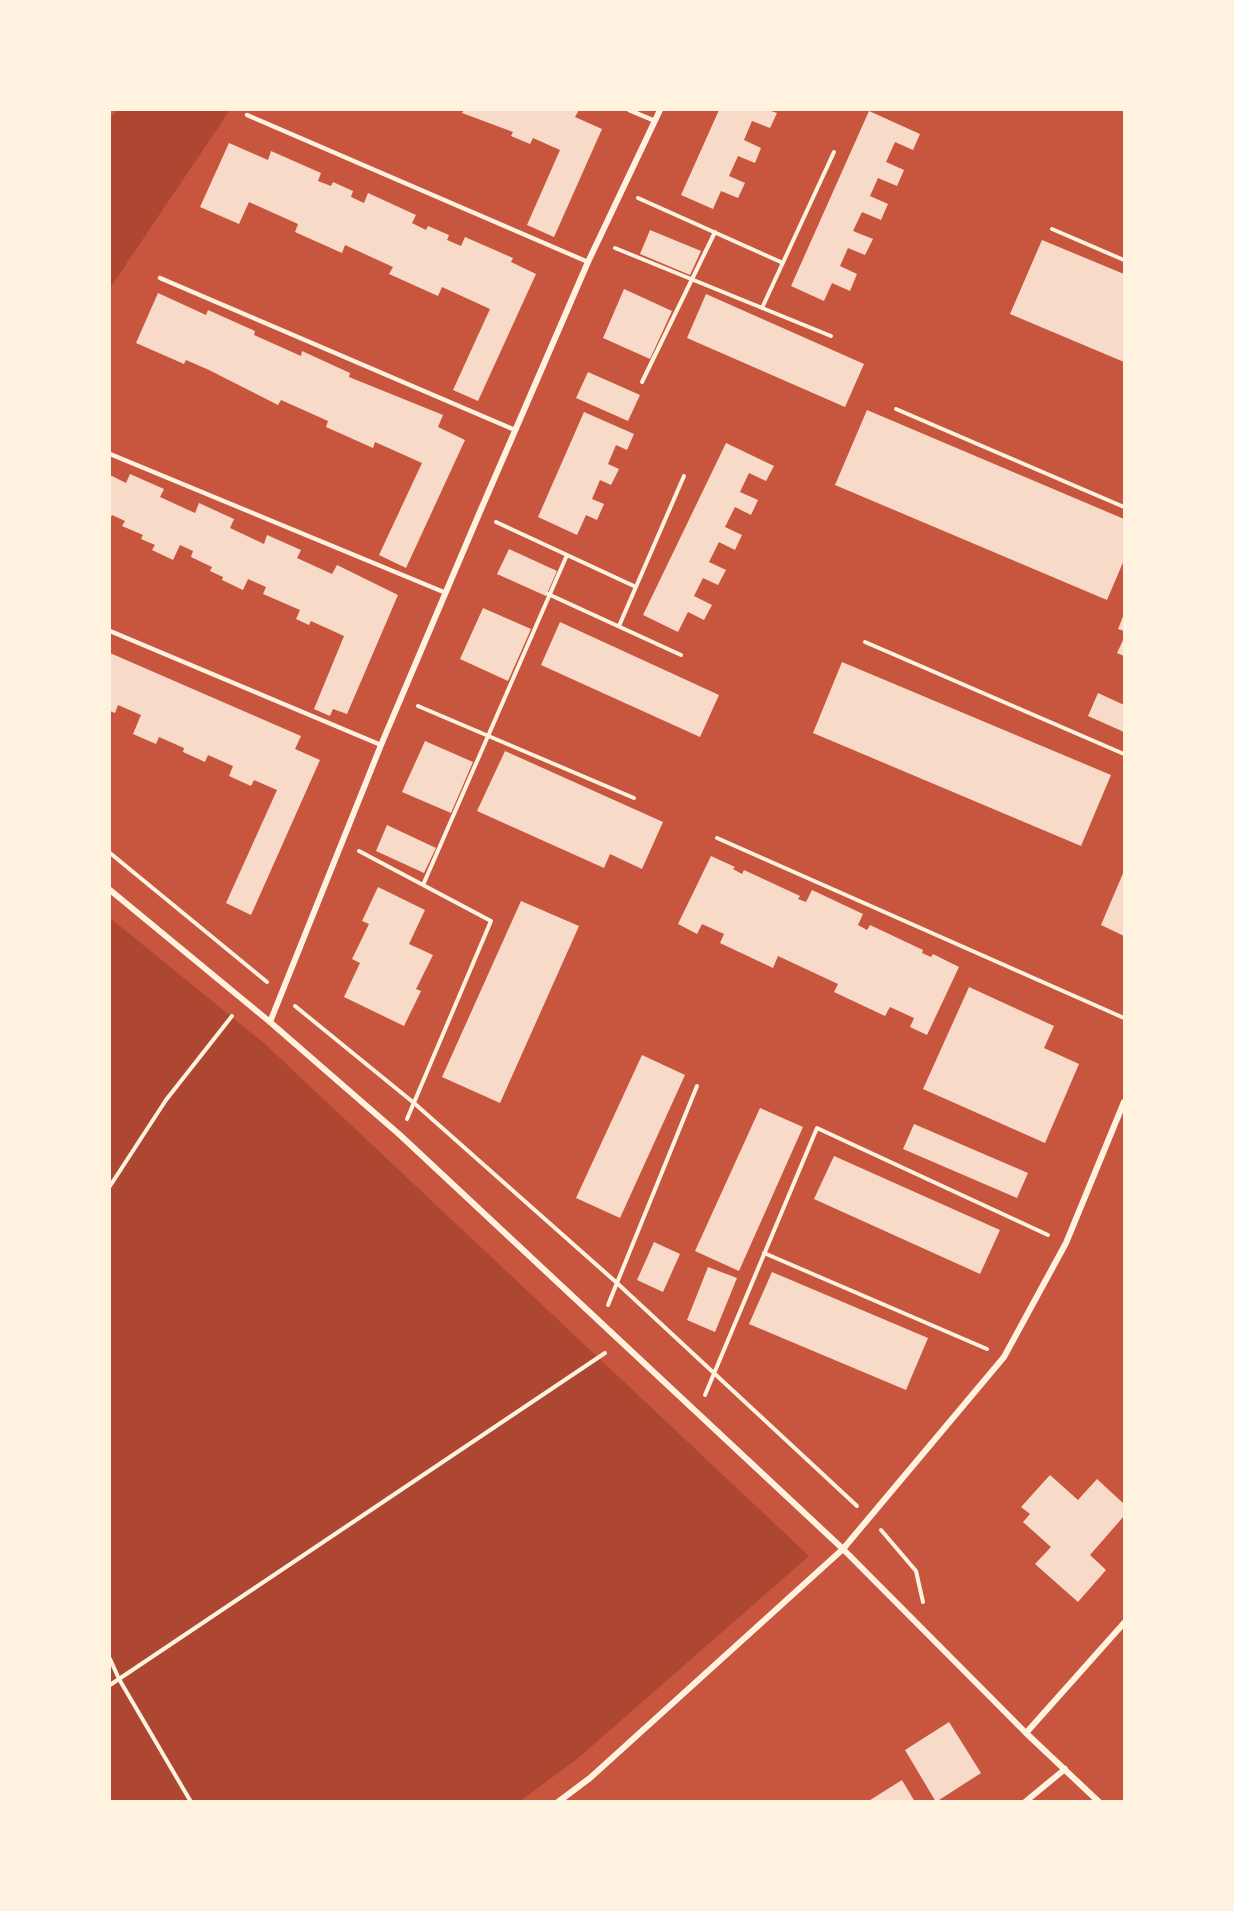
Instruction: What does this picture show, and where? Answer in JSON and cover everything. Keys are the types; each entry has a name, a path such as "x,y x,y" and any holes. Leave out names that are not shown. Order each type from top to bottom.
{"street":[{"path":"270,1022 381,745 479,514 588,262 660,110"},
{"path":"110,891 270,1022 400,1135 843,1549 1026,1733 1099,1802"},
{"path":"558,1802 599,1770 843,1549 1004,1357 1066,1243 1125,1102"},
{"path":"1026,1733 1125,1623"},
{"path":"1025,1802 1065,1769"}],"lane":[{"path":"629,110 655,121"},
{"path":"247,115 588,262"},
{"path":"160,278 515,430"},
{"path":"110,454 446,593"},
{"path":"110,631 381,745"}],"path":[{"path":"762,308 834,153"},
{"path":"621,190 783,263"},
{"path":"1052,229 1125,260"},
{"path":"642,382 715,232"},
{"path":"598,241 831,336"},
{"path":"896,409 1125,507"},
{"path":"619,626 684,476"},
{"path":"479,514 636,587"},
{"path":"423,885 548,594 567,555"},
{"path":"548,594 681,655"},
{"path":"865,642 1125,753"},
{"path":"401,698 634,798"},
{"path":"717,838 1125,1018"},
{"path":"342,842 491,921 400,1135"},
{"path":"110,853 414,1103 617,1282 870,1518 916,1571 924,1604"},
{"path":"110,1186 166,1100 244,1001"},
{"path":"601,1322 698,1086"},
{"path":"698,1412 817,1128 1066,1243"},
{"path":"764,1253 1004,1357"},
{"path":"110,1685 622,1342"},
{"path":"110,1659 119,1679 191,1802"}],"shaded area":[{"path":"117,110 230,110 110,288 110,119"},
{"path":"110,918 265,1044 809,1556 577,1759 520,1801 110,1801"}],"building":[{"path":"464,110 579,110 575,117 602,129 554,237 527,225 560,150 533,138 530,144 511,136 513,132 462,113"},
{"path":"719,110 768,110 777,113 770,128 752,121 744,140 761,148 755,163 738,156 729,176 745,183 738,198 721,191 713,209 681,195"},
{"path":"869,111 920,134 913,150 895,142 886,162 904,170 897,186 878,178 870,196 888,204 881,220 862,212 853,231 873,239 865,255 848,248 840,266 857,274 850,291 832,283 824,301 791,286"},
{"path":"229,143 268,160 271,151 321,173 318,181 331,186 333,182 353,191 351,197 364,203 368,193 416,215 412,223 426,230 428,226 449,235 447,240 461,246 465,237 513,258 511,262 536,274 478,401 453,390 490,309 442,287 438,296 389,274 393,267 345,245 342,253 295,232 298,224 249,202 239,224 200,207"},
{"path":"650,230 701,251 690,275 640,254"},
{"path":"1042,240 1124,274 1124,362 1010,314"},
{"path":"624,289 672,311 650,359 603,338"},
{"path":"158,293 206,315 208,310 255,331 254,335 301,356 302,351 350,373 349,377 443,415 438,427 465,440 406,568 379,555 422,463 375,442 373,448 326,427 328,421 281,400 278,405 209,370 186,360 184,364 136,343"},
{"path":"706,294 864,364 845,407 687,338"},
{"path":"588,372 640,395 628,421 576,398"},
{"path":"867,410 1124,519 1124,560 1107,600 835,485"},
{"path":"584,412 634,434 627,450 616,445 608,464 619,469 611,485 600,480 592,499 604,504 597,520 586,515 577,535 538,517"},
{"path":"726,443 774,466 766,481 749,473 740,492 758,500 751,515 735,507 725,527 742,535 735,550 719,542 709,562 726,570 718,585 703,578 694,596 712,605 704,620 688,612 678,632 643,615"},
{"path":"130,474 164,489 160,497 195,513 199,503 234,519 230,528 264,544 267,535 301,550 297,558 332,574 337,565 398,595 347,714 333,709 330,716 314,709 344,636 311,621 309,625 296,619 300,610 263,594 266,587 248,579 243,590 222,580 223,577 210,571 212,567 191,557 193,551 180,545 173,560 152,550 155,545 141,539 143,535 122,526 125,521 112,515 110,520 110,475 126,483"},
{"path":"509,549 557,571 546,596 497,574"},
{"path":"483,608 531,629 508,681 460,659"},
{"path":"1124,614 1124,631 1118,629"},
{"path":"560,622 719,695 700,737 541,665"},
{"path":"1124,638 1124,656 1117,653"},
{"path":"110,653 301,736 295,749 320,760 251,915 226,903 277,790 254,780 251,786 229,776 233,766 208,755 205,762 183,752 184,748 159,737 156,744 133,734 141,715 118,705 115,713 110,711"},
{"path":"842,662 1111,775 1081,846 813,733"},
{"path":"1098,693 1124,705 1124,732 1088,716"},
{"path":"425,741 473,762 451,813 402,792"},
{"path":"505,751 663,822 642,869 610,854 604,868 477,811"},
{"path":"387,825 436,848 424,873 376,851"},
{"path":"711,856 735,867 733,869 742,874 744,870 800,896 798,899 806,902 812,890 863,914 858,925 867,930 870,925 923,950 922,953 931,957 933,954 959,967 927,1035 910,1027 914,1018 890,1007 885,1016 834,992 838,984 778,956 773,968 720,943 724,934 702,924 697,934 678,924"},
{"path":"1124,871 1124,936 1101,925"},
{"path":"378,887 425,910 409,944 433,955 416,989 421,991 404,1026 344,997 360,963 352,959 369,924 362,921"},
{"path":"521,901 579,926 500,1103 442,1077"},
{"path":"969,987 1054,1026 1044,1048 1079,1064 1045,1143 923,1089"},
{"path":"642,1055 685,1075 620,1218 576,1198"},
{"path":"760,1108 803,1127 739,1271 695,1251"},
{"path":"914,1124 1028,1173 1017,1198 903,1149"},
{"path":"834,1156 1000,1230 980,1274 814,1199"},
{"path":"654,1242 680,1254 663,1292 637,1280"},
{"path":"708,1267 737,1278 715,1332 687,1320"},
{"path":"772,1272 928,1338 906,1390 749,1324"},
{"path":"1050,1475 1078,1500 1097,1479 1124,1504 1124,1516 1090,1555 1106,1570 1078,1602 1035,1564 1051,1547 1023,1522 1030,1514 1021,1507"},
{"path":"949,1722 981,1773 936,1802 905,1750"},
{"path":"902,1780 915,1802 867,1802"}]}
